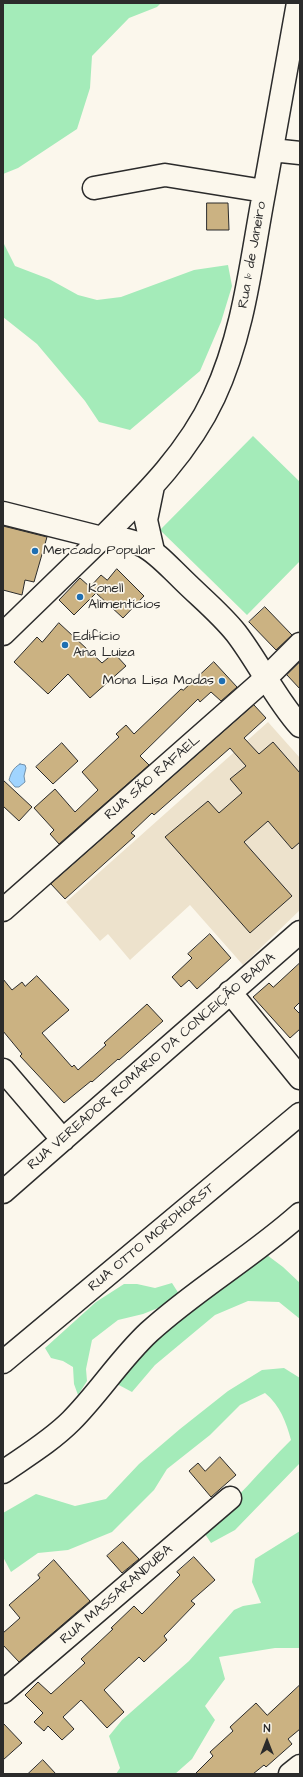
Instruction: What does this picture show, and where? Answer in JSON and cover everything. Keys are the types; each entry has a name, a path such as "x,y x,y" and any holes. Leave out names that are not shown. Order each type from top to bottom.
{"street":[{"name":"Rua 1º de Janeiro","path":"3,634 153,486 177,458 200,423 214,398 233,352 246,302 264,191 298,3"},
{"path":"272,150 300,153"},
{"path":"94,188 165,175 264,191"},
{"name":"Rua 1º de Janeiro","path":"153,486 146,520 153,551"},
{"path":"3,513 102,538 130,540 153,551 221,616 236,633 266,678 297,716"},
{"name":"RUA SÃO RAFAEL","path":"3,910 266,678 300,644"},
{"name":"RUA VEREADOR ROMÁRIO DA CONCEIÇÃO BADIA","path":"3,1192 300,932"},
{"path":"230,992 300,1078"},
{"path":"3,1070 62,1140"},
{"name":"RUA OTTO MORDHORST","path":"3,1362 300,1114"},
{"path":"3,1472 46,1442 70,1421 148,1333 165,1318 239,1263 300,1214"},
{"name":"RUA MASSARANDUBA","path":"3,1692 230,1498"},
{"path":"290,1774 300,1766"}],"shaded area":[{"path":"268,722 300,758 300,910 243,965 190,905 130,960 108,934 100,941 66,902"}],"green space":[{"path":"3,3 161,3 157,7 129,18 92,56 90,88 77,129 18,168 3,174"},
{"path":"3,242 15,266 49,279 78,295 97,300 121,297 194,270 228,265 232,286 221,322 200,371 130,430 99,422 85,401 37,344 3,317"},
{"path":"253,436 300,482 300,561 247,615 160,530"},
{"path":"267,1255 283,1267 300,1283 300,1319 279,1302 248,1301 215,1315 155,1365 132,1392 117,1384 129,1365 163,1330 206,1297"},
{"path":"172,1283 179,1294 173,1302 143,1314 118,1320 92,1340 86,1369 87,1381 78,1395 74,1384 73,1367 63,1361 51,1358 45,1348 96,1302 124,1284 137,1284 155,1288"},
{"path":"284,1368 300,1378 300,1463 235,1530 211,1543 203,1531 226,1509 291,1440 282,1414 275,1403 265,1393 240,1405 210,1435 167,1469 154,1490 112,1532 68,1550 38,1553 11,1572 3,1557 3,1513 36,1494 75,1506 106,1499 139,1464 228,1391 262,1370"},
{"path":"300,1531 300,1648 275,1648 219,1657 225,1679 205,1706 215,1720 192,1759 175,1774 116,1774 120,1768 109,1736 122,1720 189,1661 234,1610 243,1606 261,1603 252,1582 255,1559"}],"water":[{"path":"20,764 25,765 26,768 24,776 25,782 19,787 15,787 9,780 13,771"}],"building":[{"path":"207,203 228,203 229,230 207,230"},
{"path":"3,526 47,537 34,582 25,580 22,595 3,590"},
{"path":"117,569 144,596 123,618 96,593 74,615 59,600 80,578 90,587 101,575 107,580"},
{"path":"265,607 292,635 276,650 249,622"},
{"path":"59,623 102,663 114,653 126,666 90,698 68,674 48,694 14,662 37,637 42,642"},
{"path":"214,662 237,687 221,701 211,692 200,702 198,699 140,756 149,765 59,844 50,834 54,830 34,808 55,789 75,812 98,790 82,772 119,737 116,734 126,725 134,734 181,689 183,690"},
{"path":"300,662 300,689 287,675"},
{"path":"254,705 266,718 244,738 259,754 273,742 300,773 300,842 292,849 268,821 244,842 292,896 250,933 165,837 208,801 219,813 242,793 230,779 246,766 230,748 154,815 152,813 131,833 135,836 65,899 51,884"},
{"path":"62,743 78,761 53,784 36,767"},
{"path":"3,780 32,807 19,821 3,806"},
{"path":"210,934 231,958 197,989 189,980 181,987 172,977 192,958 188,954"},
{"path":"300,963 300,1002 294,1008 300,1014 300,1029 290,1038 253,997 269,983 273,987"},
{"path":"37,976 69,1010 42,1033 72,1067 74,1065 78,1070 106,1045 104,1043 147,1004 163,1021 119,1060 118,1059 92,1082 91,1081 64,1103 20,1056 22,1054 3,1031 3,979 12,990 22,982 25,986"},
{"path":"220,1457 236,1475 211,1497 189,1471 198,1463 205,1471"},
{"path":"123,1542 139,1559 122,1573 107,1556"},
{"path":"194,1557 215,1580 191,1601 195,1604 164,1636 167,1640 144,1662 139,1657 104,1690 124,1712 107,1728 81,1700 63,1717 74,1729 62,1740 48,1726 44,1731 34,1722 43,1713 25,1695 38,1682 51,1694 85,1663 81,1659 113,1629 111,1628 134,1606 142,1614 180,1575 177,1572"},
{"path":"54,1560 90,1601 19,1662 3,1645 3,1633 20,1618 9,1605 40,1578 38,1575"},
{"path":"300,1685 300,1729 288,1739 292,1744 266,1767 264,1765 253,1774 195,1774 213,1756 210,1752 233,1731 230,1727 256,1703 267,1715"},
{"path":"3,1723 22,1743 3,1760"},
{"path":"43,1760 56,1774 28,1774"}],"place":[{"name":"Mercado Popular","path":"35,551"},
{"name":"Konell Alimentícios","path":"80,597"},
{"name":"Edifício Ana Luiza","path":"65,645"},
{"name":"Mona Lisa Modas","path":"222,681"}]}
